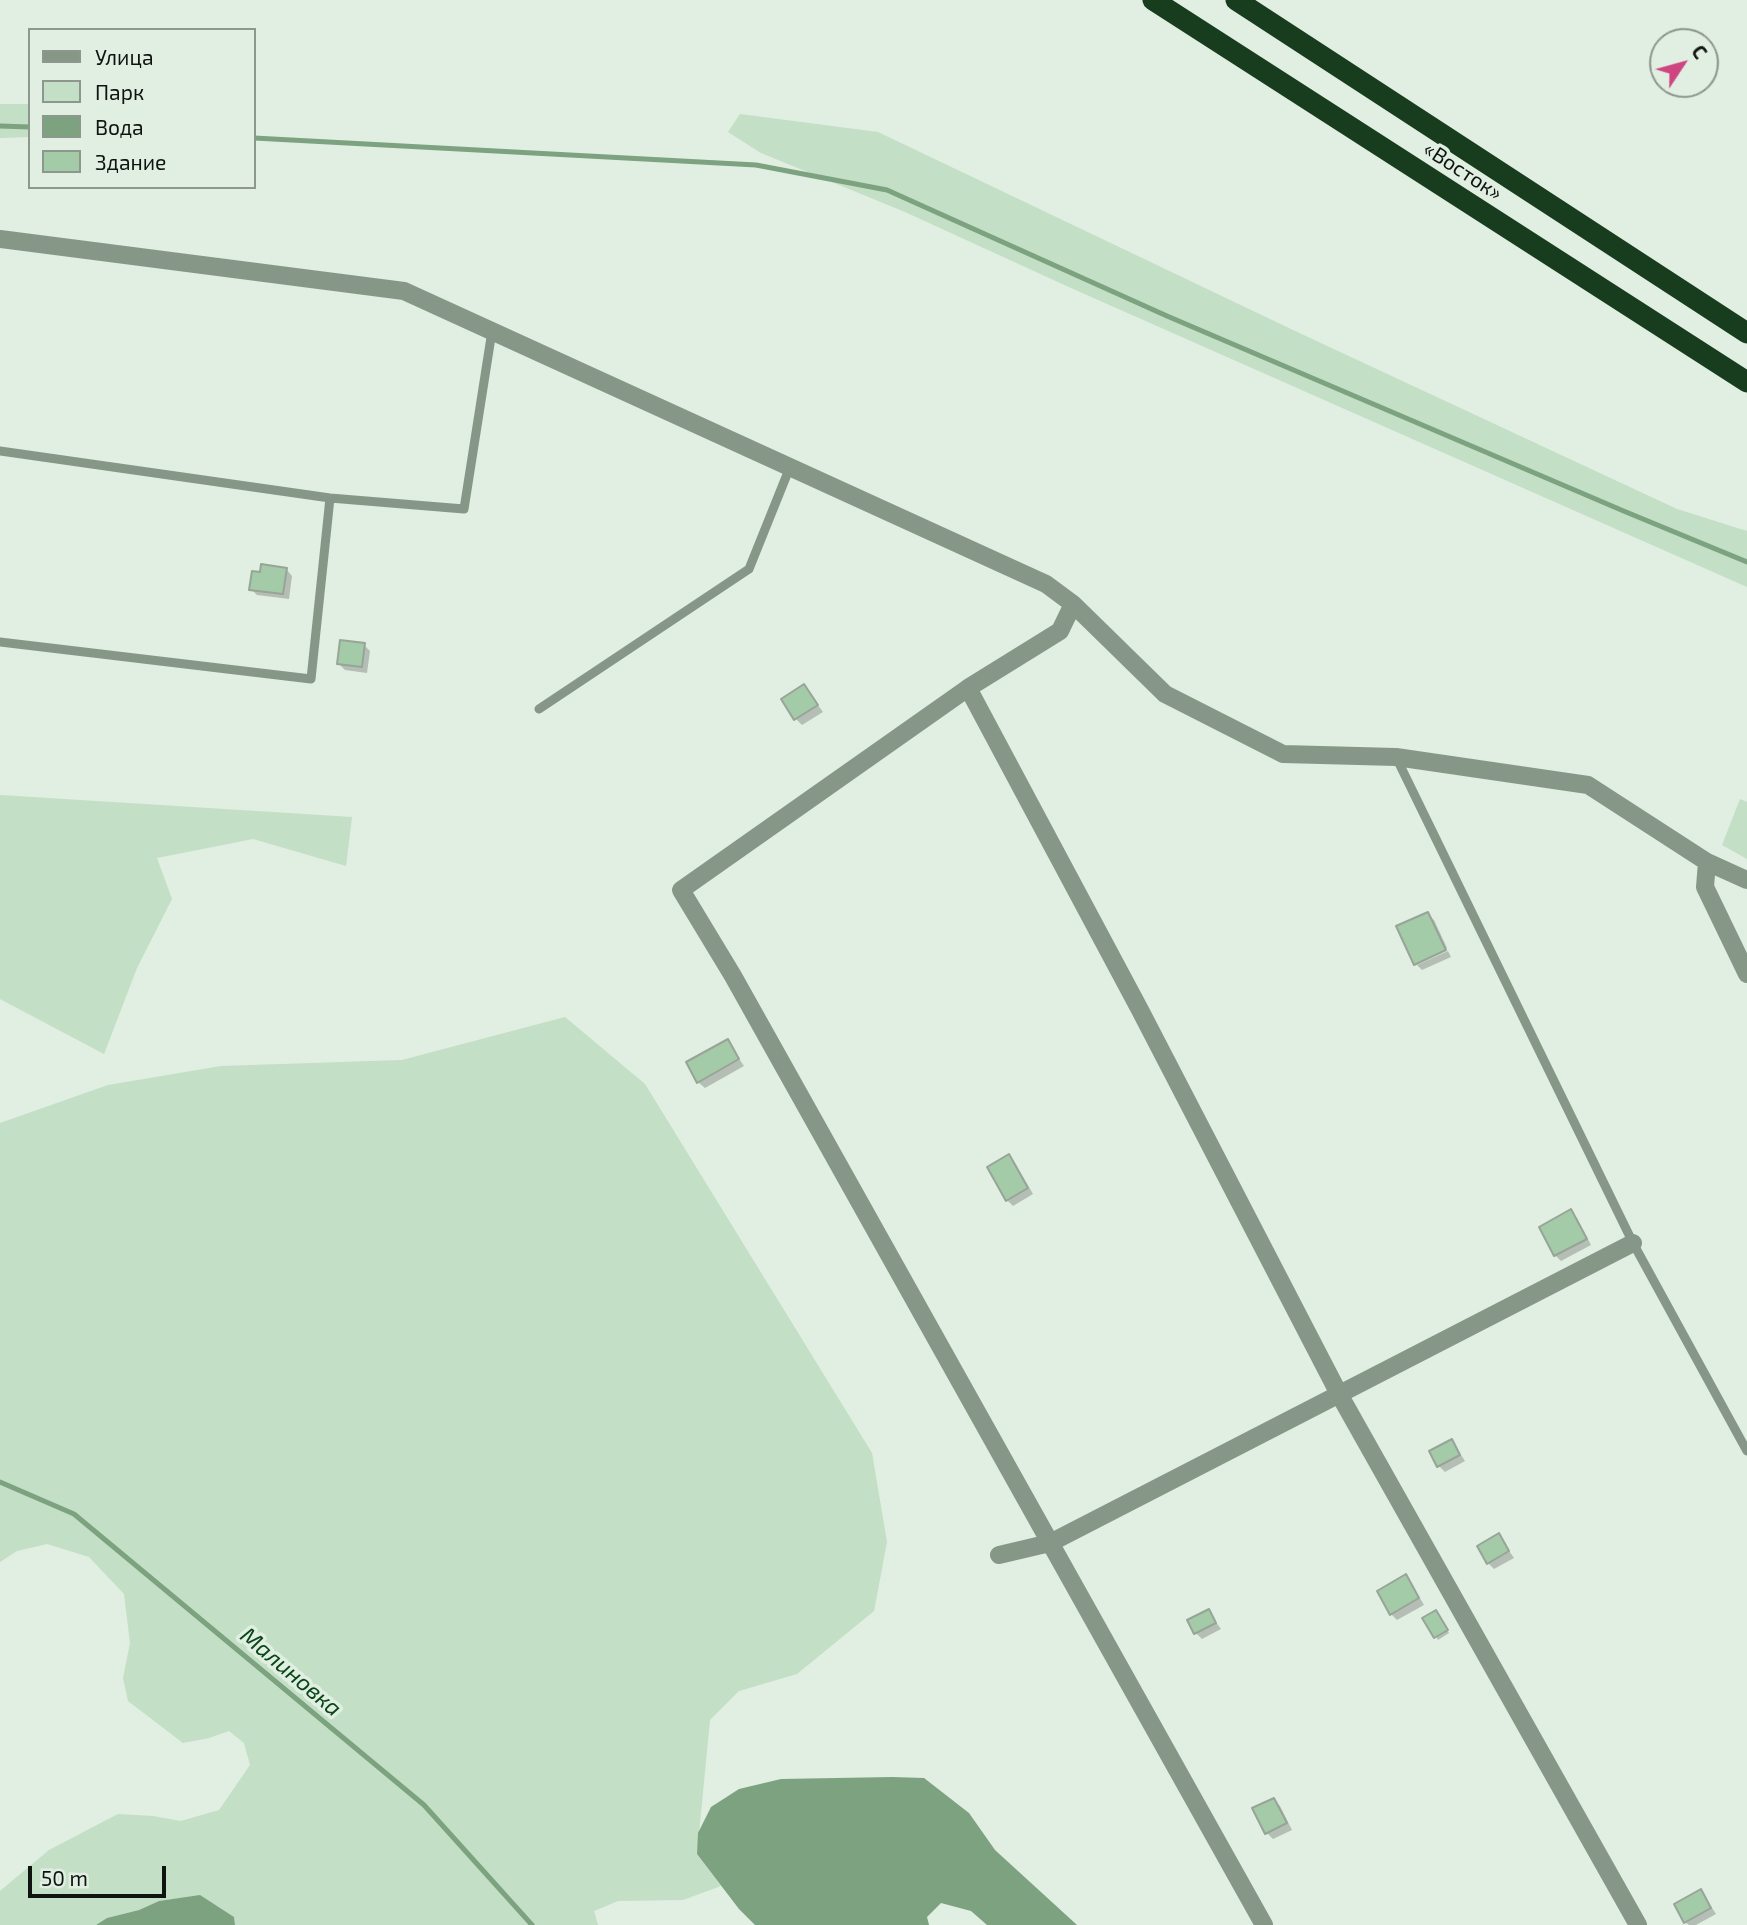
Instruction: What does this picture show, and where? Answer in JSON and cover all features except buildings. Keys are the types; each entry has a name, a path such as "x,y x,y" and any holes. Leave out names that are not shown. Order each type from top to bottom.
{"highway":[{"name":"«Восток»","path":"1153,0 1747,382"},
{"name":"«Восток»","path":"1236,0 1747,333"}],"street":[{"path":"0,239 404,291 1046,584 1073,604 1165,694 1283,754 1396,757 1588,785 1707,862 1747,880"},
{"path":"1073,604 1060,631 968,688 681,890 733,976 1264,1925"},
{"path":"968,688 1140,1010 1339,1394 1638,1925"},
{"path":"1707,862 1704,887 1747,974"},
{"path":"999,1555 1050,1543 1633,1244"}],"lane":[{"path":"0,451 330,498 464,509 492,331"},
{"path":"539,709 749,569 790,467"},
{"path":"0,642 311,679 330,498"},
{"path":"1396,757 1633,1244 1747,1451"}],"green space":[{"path":"0,104 28,104 28,137 0,138"},
{"path":"740,114 878,132 1677,509 1747,531 1747,587 905,212 761,153 728,132"},
{"path":"0,795 352,817 346,866 253,839 157,858 172,899 137,968 104,1054 0,999"},
{"path":"1740,799 1747,802 1747,859 1722,845"},
{"path":"565,1017 645,1084 872,1453 887,1542 874,1611 797,1674 739,1691 710,1720 697,1854 721,1886 683,1900 618,1901 594,1911 598,1925 235,1925 234,1917 200,1896 159,1901 139,1910 107,1918 96,1925 0,1925 0,1891 49,1850 118,1814 181,1821 219,1810 250,1765 244,1743 229,1731 183,1743 128,1701 123,1678 130,1643 124,1594 89,1557 47,1544 17,1551 0,1562 0,1123 108,1085 221,1066 402,1060"}],"water":[{"path":"924,1778 969,1813 995,1850 1077,1925 987,1925 971,1911 941,1903 927,1917 929,1925 755,1925 739,1909 697,1854 698,1833 711,1807 739,1789 781,1779"},
{"path":"200,1895 234,1917 235,1925 96,1925 107,1918 139,1910 159,1901"}],"waterway":[{"path":"0,126 28,127"},
{"path":"256,138 756,165 887,190 1167,316 1747,562"},
{"name":"Малиновка","path":"0,1482 74,1514 424,1805 532,1925"}]}
